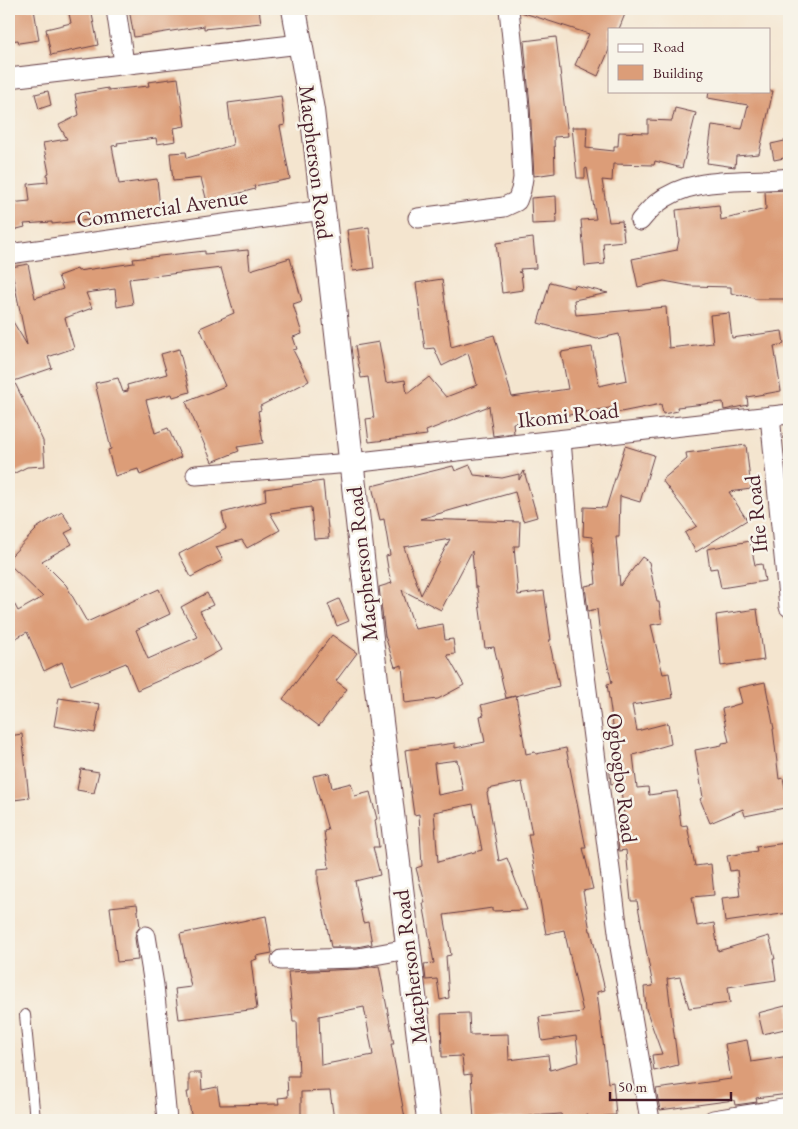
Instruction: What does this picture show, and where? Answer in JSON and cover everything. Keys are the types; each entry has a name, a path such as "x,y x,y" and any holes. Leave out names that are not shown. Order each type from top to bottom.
{"street":[{"path":"116,9 124,64"},
{"name":"Macpherson Road","path":"294,9 312,110 373,657 429,1120"},
{"path":"418,218 504,208 516,201 521,190 523,178 519,107 510,9"},
{"path":"9,78 300,44"},
{"path":"640,221 657,204 677,192 724,182 771,181 789,178"},
{"name":"Commercial Avenue","path":"9,254 323,210"},
{"name":"Ikomi Road","path":"196,475 351,464 789,414"},
{"name":"Ifie Road","path":"770,416 789,607"},
{"name":"Ogbogbo Road","path":"561,440 572,574 620,947 650,1120"},
{"path":"146,936 154,985 167,1120"},
{"path":"281,960 358,958 408,949"},
{"path":"713,1120 789,1108"}],"lane":[{"path":"25,1015 36,1120"}],"building":[{"path":"34,9 39,40 19,43 18,40 9,41 9,12"},
{"path":"68,9 91,9 98,45 51,55 46,29 71,23"},
{"path":"129,9 259,9 261,23 204,29 204,26 134,37"},
{"path":"520,9 627,9 619,28 608,28 608,52 598,76 575,65 589,34 521,12"},
{"path":"556,37 568,136 554,137 555,173 534,176 524,41"},
{"path":"178,78 185,126 174,128 176,141 157,144 156,138 117,143 118,145 112,146 119,184 157,179 160,208 88,220 52,224 52,222 24,224 25,227 9,231 9,203 30,201 28,184 48,182 47,174 49,173 43,143 67,139 59,125 79,115 75,94 108,88 108,90 149,86 148,82"},
{"path":"48,91 51,105 39,109 35,94"},
{"path":"773,91 759,154 736,156 735,167 707,163 712,125 742,129 748,105 708,98 709,92"},
{"path":"281,96 285,125 280,126 290,179 254,186 255,189 207,202 201,178 173,181 170,153 186,152 187,158 233,145 228,103"},
{"path":"675,108 696,113 682,168 655,161 654,165 613,164 612,181 602,180 609,222 622,221 624,241 603,243 605,264 585,266 581,220 596,219 587,168 585,169 585,178 577,178 572,127 587,127 586,148 614,151 614,146 618,146 619,132 648,133 648,120 672,121"},
{"path":"789,140 789,157 774,160 771,144"},
{"path":"789,190 789,299 754,299 731,293 731,287 691,286 664,281 638,287 632,259 677,250 679,240 676,210 719,205 721,220 766,209 765,191"},
{"path":"556,196 557,223 532,224 531,198"},
{"path":"369,227 374,268 353,271 347,230"},
{"path":"533,238 536,268 520,269 521,272 518,272 521,273 523,290 502,293 496,243"},
{"path":"248,250 250,270 290,258 302,301 293,304 302,334 293,337 297,349 293,350 309,381 260,406 261,410 258,411 263,443 237,447 239,451 212,462 186,402 225,386 200,328 234,313 221,268 129,279 133,304 117,307 115,289 86,293 92,308 65,318 74,348 48,357 52,368 14,381 43,441 45,466 27,467 9,476 9,315 27,345 11,267 28,264 35,298 63,289 58,276 77,269 78,271 134,263 133,259 205,251 205,254"},
{"path":"442,279 451,347 494,335 512,397 568,389 561,352 592,347 599,386 627,380 619,334 597,339 538,323 550,282 573,288 574,285 608,293 574,300 576,315 666,307 669,348 713,343 710,315 729,313 732,338 782,331 784,344 774,346 781,391 747,397 748,405 724,410 723,402 677,407 678,411 663,414 661,404 616,413 615,407 513,423 514,433 493,436 489,406 426,431 427,435 369,442 366,419 374,418 368,377 361,378 355,346 379,342 386,383 405,380 407,394 429,377 446,397 477,385 468,353 442,366 434,348 425,349 416,283"},
{"path":"179,349 190,392 173,397 172,394 146,400 155,433 168,428 181,457 140,475 138,469 115,476 108,450 111,449 95,383 118,378 123,392 128,391 127,385 167,374 161,354"},
{"path":"746,445 751,489 729,492 747,520 696,552 685,533 697,526 662,480 687,459 686,453"},
{"path":"625,446 654,455 640,502 620,496 619,537 616,537 620,586 642,557 649,562 662,623 651,625 663,674 669,673 673,698 632,705 637,731 668,723 671,744 633,755 637,788 648,787 649,795 677,791 681,826 687,825 695,866 711,864 714,895 692,897 697,926 714,923 718,951 769,936 775,959 773,959 776,980 728,987 730,1003 689,1008 680,977 667,979 678,1065 654,1071 652,1055 662,1054 646,1009 644,987 653,986 637,901 631,901 626,850 619,851 617,832 626,831 620,782 611,784 609,764 620,762 610,726 613,725 607,684 612,683 599,627 597,609 588,611 585,586 596,584 592,537 583,536 584,507 606,508"},
{"path":"470,465 474,475 502,478 519,474 519,480 524,471 537,517 523,521 515,492 420,519 520,522 519,546 514,546 518,595 544,591 551,640 549,640 559,686 506,698 494,647 485,648 477,587 475,587 472,551 441,610 402,590 415,629 443,624 445,640 453,639 455,654 447,655 464,685 438,699 405,703 402,665 395,667 385,636 379,587 392,583 386,556 390,555 384,519 380,520 372,486 453,466 455,471","holes":["450,539 421,595 404,547"]},
{"path":"323,481 329,538 314,539 311,507 270,513 280,530 247,548 242,540 216,547 223,560 191,577 179,554 226,529 222,513 266,501 265,489"},
{"path":"62,512 73,529 65,533 72,544 42,561 66,585 87,622 159,589 170,614 136,630 148,659 198,637 181,607 207,593 213,605 200,611 221,650 190,667 137,690 126,663 71,685 62,662 44,671 27,632 9,642 9,594 18,611 43,597 9,564 9,558 35,529"},
{"path":"750,541 755,565 762,564 765,581 721,588 717,568 710,569 707,549"},
{"path":"339,599 349,621 337,626 328,604"},
{"path":"757,609 764,660 721,666 716,615"},
{"path":"332,635 357,653 336,681 347,689 319,726 283,699"},
{"path":"765,682 774,729 779,779 783,778 789,807 745,816 743,809 710,823 700,799 703,797 695,750 729,742 722,709 742,703 738,688"},
{"path":"516,696 526,754 566,748 586,848 583,848 593,889 583,891 590,931 605,990 597,992 608,1083 613,1082 616,1115 588,1118 588,1115 570,1120 563,1120 561,1114 474,1120 471,1074 464,1075 462,1056 442,1057 441,1014 469,1013 470,1035 508,1034 509,1060 548,1055 550,1070 579,1062 576,1036 542,1041 539,1017 583,1012 564,930 546,934 528,834 532,834 522,782 488,789 487,793 499,861 507,858 527,910 492,911 492,908 444,915 451,955 446,956 449,998 440,1000 437,979 426,980 424,964 434,963 423,903 425,903 416,868 422,866 419,814 414,815 405,750 455,743 455,748 485,742 480,716 484,715 481,705","holes":["457,760 463,790 438,795 434,763","473,804 482,850 438,862 434,812"]},
{"path":"59,698 100,704 95,733 54,726"},
{"path":"22,734 29,798 14,800 9,759 9,736"},
{"path":"81,769 99,772 94,793 77,790"},
{"path":"329,773 332,788 351,783 355,796 370,792 377,819 375,820 379,847 373,847 380,875 355,881 363,923 368,922 372,944 357,947 331,947 318,881 318,869 329,868 324,831 328,830 313,776"},
{"path":"786,843 789,871 789,913 725,922 722,898 740,896 737,870 730,871 727,856 757,851 756,847"},
{"path":"137,904 140,927 136,932 135,938 138,960 117,962 110,907"},
{"path":"266,916 272,953 256,956 257,959 251,961 257,1009 179,1019 175,989 191,987 180,934"},
{"path":"379,966 394,1044 391,1044 405,1118 395,1120 334,1120 330,1091 301,1092 301,1120 233,1120 233,1117 192,1120 187,1092 189,1092 189,1073 201,1073 202,1090 217,1087 220,1105 279,1104 278,1098 288,1097 287,1076 299,1076 297,1022 293,1022 288,972 358,969","holes":["364,1007 373,1055 321,1065 319,1016"]},
{"path":"789,1005 789,1028 763,1034 758,1013"},
{"path":"747,1040 751,1062 789,1056 789,1094 756,1098 757,1102 735,1105 734,1100 660,1110 656,1089 731,1079 725,1044"}]}
